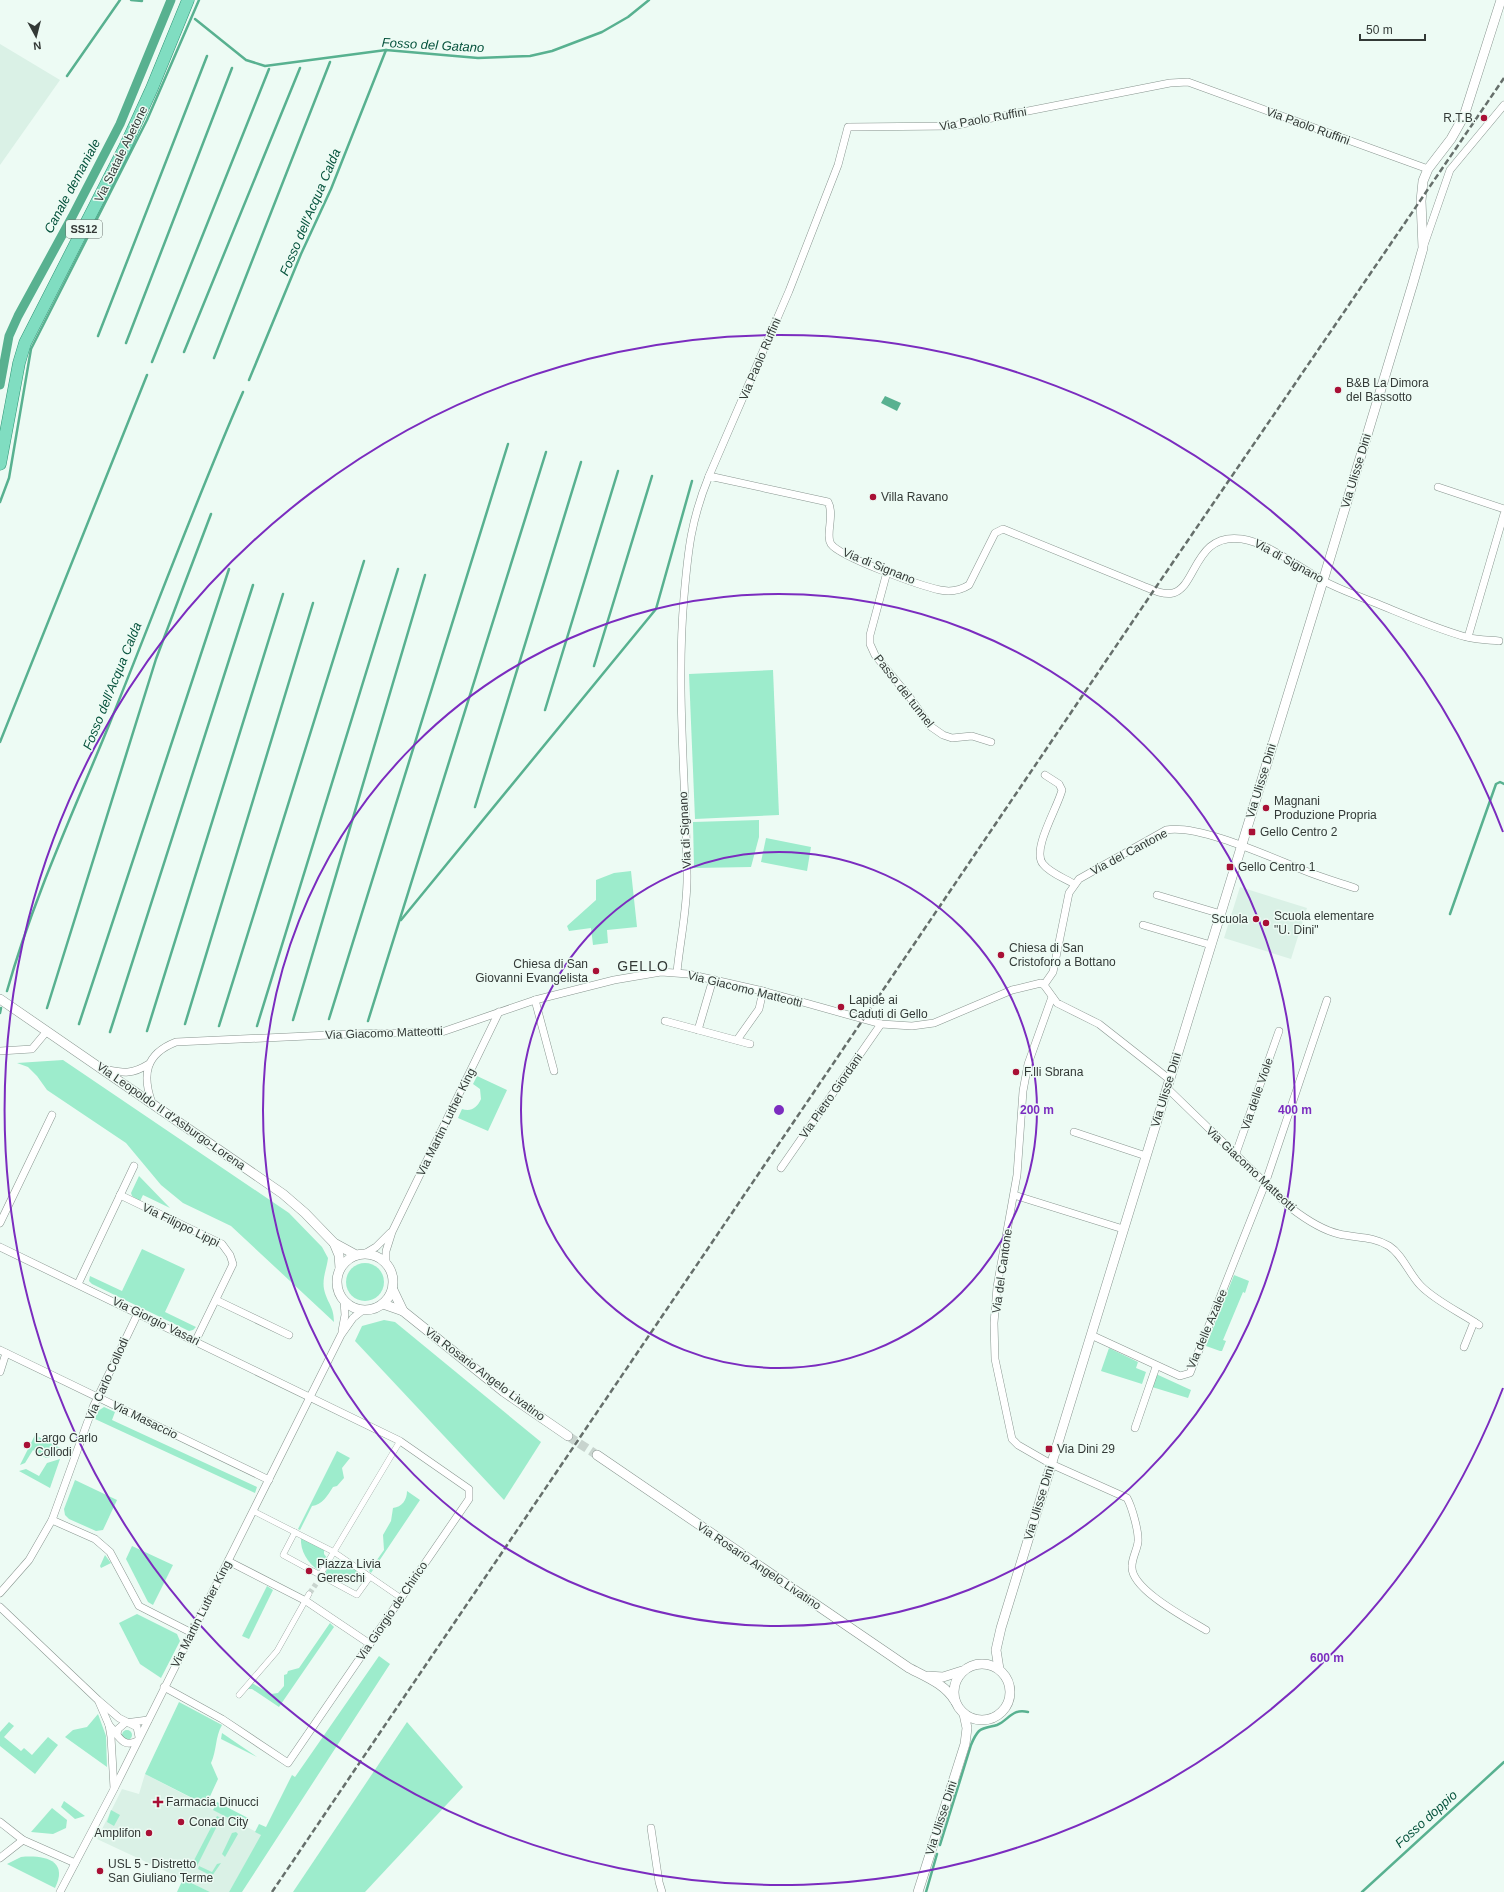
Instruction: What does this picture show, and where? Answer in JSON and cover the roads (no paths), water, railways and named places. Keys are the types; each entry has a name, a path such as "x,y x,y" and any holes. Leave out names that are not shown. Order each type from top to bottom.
{"main road":[{"name":"Via Statale Abetone","path":"0,464 19,363 28,336 125,147 152,88 188,0"}],"street":[{"name":"Via Ulisse Dini","path":"999,1636 1123,1228 1324,581 1423,248 1421,192 1428,169 1451,139 1464,116 1501,0"},
{"name":"Via Paolo Ruffini","path":"709,476 789,291 836,172 848,127 952,126 1170,83 1188,82 1428,169"},
{"path":"1423,248 1450,170 1504,106"},
{"name":"Via di Signano","path":"677,972 687,873 680,676 682,619 691,529 699,501 709,476 828,502 831,516 829,539 831,543 844,553 887,572 940,590 963,588 969,585 995,533 1003,529 1144,586 1166,593 1173,593 1181,588 1203,554 1214,543 1228,538 1241,538 1257,543 1324,581 1422,622 1468,637 1500,641"},
{"path":"1438,487 1504,509"},
{"path":"1468,637 1504,514"},
{"name":"Passo del tunnel","path":"887,572 870,635 870,644 875,655 911,699 930,726 943,735 952,738 972,736 991,742"},
{"path":"1044,985 1053,972 1069,894 1074,884 1049,869 1040,858 1040,846 1062,790 1059,784 1045,775"},
{"name":"Via del Cantone","path":"1074,884 1079,879 1166,830 1181,829 1227,840 1310,873 1354,888"},
{"path":"1157,894 1221,914"},
{"path":"1143,925 1211,945"},
{"name":"Via Giacomo Matteotti","path":"103,1069 124,1073 132,1072 149,1064 162,1049 176,1042 351,1034 442,1032 535,1000 636,976 661,972 677,972 713,979 763,991 881,1024 912,1026 934,1023 1012,990 1038,983 1044,985 1052,997 1062,1006 1099,1024 1168,1084 1235,1156 1302,1217 1338,1234 1374,1239 1390,1246 1401,1258 1419,1284 1430,1295 1477,1323 1464,1347"},
{"path":"698,1030 713,979"},
{"path":"737,1040 759,1009 763,991"},
{"name":"Via del Cantone","path":"1052,997 1026,1072 1014,1195 997,1287 994,1323 995,1359 1012,1439 1018,1445 1051,1464 1127,1498 1131,1504 1138,1541 1131,1567 1133,1575 1146,1591 1158,1602 1206,1630"},
{"name":"Via Leopoldo II d'Asburgo-Lorena","path":"0,999 283,1194 305,1213 334,1243 339,1255 340,1268"},
{"path":"535,1000 554,1071"},
{"path":"1266,1184 1327,1000"},
{"name":"Via Martin Luther King","path":"392,1232 499,1012"},
{"path":"665,1021 750,1044"},
{"name":"Via Pietro Giordani","path":"781,1168 881,1024"},
{"path":"0,1051 32,1049 47,1031"},
{"name":"Via delle Viole","path":"1235,1156 1279,1031"},
{"path":"149,1064 146,1080 152,1103"},
{"path":"0,1223 52,1115"},
{"path":"1074,1132 1146,1156"},
{"path":"78,1284 134,1166"},
{"name":"Via delle Azalee","path":"1091,1335 1180,1376 1190,1373 1266,1184"},
{"name":"Via Filippo Lippi","path":"120,1195 222,1244 227,1250 233,1264 216,1300"},
{"path":"1014,1195 1123,1228"},
{"path":"361,1254 377,1256 386,1263 393,1276 392,1290 383,1304 370,1310 363,1310 344,1301 339,1294 337,1276 344,1262 361,1254 376,1247 392,1232"},
{"path":"386,1263 386,1251 392,1232"},
{"name":"Via Leopoldo II d'Asburgo-Lorena","path":"334,1243 361,1254"},
{"name":"Via Giorgio Vasari","path":"0,1247 311,1396"},
{"name":"Via Rosario Angelo Livatino","path":"392,1290 403,1311"},
{"path":"196,1340 216,1300 290,1335"},
{"path":"341,1335 344,1315 344,1301"},
{"name":"Via Rosario Angelo Livatino","path":"383,1304 403,1311 504,1392 568,1436"},
{"path":"341,1335 353,1318 363,1310"},
{"name":"Via Carlo Collodi","path":"0,1593 29,1560 52,1520 98,1397 138,1312"},
{"name":"Via Martin Luther King","path":"60,1892 114,1789 341,1335"},
{"path":"0,1372 3,1352"},
{"name":"Via Masaccio","path":"3,1352 269,1480"},
{"path":"1135,1428 1156,1366"},
{"name":"Via Giorgio de Chirico","path":"164,1688 222,1718 288,1763 469,1500 470,1492 466,1486 400,1441 311,1396"},
{"path":"320,1575 400,1441"},
{"name":"Via Rosario Angelo Livatino","path":"597,1455 898,1660 949,1691 955,1701"},
{"path":"253,1511 334,1552 401,1598"},
{"path":"52,1520 94,1539 110,1552 118,1563 139,1606 192,1633"},
{"path":"295,1532 283,1556 357,1595 370,1577"},
{"path":"228,1561 307,1598 370,1644"},
{"path":"239,1696 277,1651 307,1598"},
{"path":"0,1607 98,1700 119,1718 130,1723 138,1730 138,1739 130,1744 125,1743 119,1739 117,1734 109,1725"},
{"path":"981,1664 992,1651 999,1636"},
{"path":"999,1636 996,1650 999,1669"},
{"path":"922,1675 943,1677 963,1671 970,1666 986,1663 999,1669 1007,1678 1011,1696 1003,1712 997,1717 987,1720 978,1720 964,1714"},
{"path":"963,1671 954,1686 955,1701 964,1714 967,1728 965,1744"},
{"path":"98,1700 109,1725 114,1789"},
{"path":"117,1734 119,1727 125,1723 148,1720"},
{"path":"965,1744 974,1729 987,1720"},
{"name":"Via Ulisse Dini","path":"918,1892 965,1744"},
{"path":"0,1822 23,1840 75,1863"},
{"path":"651,1828 659,1882 662,1892"},
{"path":"0,1858 23,1840"}],"waterway":[{"path":"67,76 120,0"},
{"path":"131,0 142,1"},
{"name":"Canale demaniale","path":"0,385 9,336 18,316 72,217 120,124 171,0"},
{"path":"0,502 9,478 31,349 147,120 199,0"},
{"name":"Fosso del Gatano","path":"195,19 246,60 265,66 386,50 478,58 530,56 552,51 602,32 628,17 649,0"},
{"name":"Fosso dell'Acqua Calda","path":"249,380 301,254 331,189 386,50"},
{"path":"98,336 207,56"},
{"path":"214,358 330,62"},
{"path":"126,343 232,68"},
{"path":"184,352 300,68"},
{"path":"152,362 269,69"},
{"path":"0,742 147,375"},
{"name":"Fosso dell'Acqua Calda","path":"7,991 17,957 54,856 109,725 191,516 243,392"},
{"path":"329,1019 508,444"},
{"path":"368,1021 546,452"},
{"path":"475,807 581,462"},
{"path":"545,710 618,471"},
{"path":"594,666 652,476"},
{"path":"401,920 656,609 692,481"},
{"path":"47,1008 156,659 211,514"},
{"path":"219,1026 364,561"},
{"path":"79,1024 229,569"},
{"path":"257,1026 398,569"},
{"path":"293,1020 425,575"},
{"path":"110,1032 253,585"},
{"path":"147,1031 283,594"},
{"path":"185,1024 313,603"},
{"path":"1450,914 1496,784 1500,782 1504,784"},
{"name":"Fosso dell'Acqua Calda","path":"0,1013 1,1008"},
{"path":"940,1845 971,1745 976,1734 983,1729 1001,1723 1014,1713 1023,1711 1028,1712"},
{"name":"Fosso doppio","path":"1362,1892 1504,1762"},
{"path":"926,1892 937,1854"}],"tunnel":[{"path":"568,1436 597,1455"},
{"path":"309,1594 316,1584"}],"railway":[{"path":"272,1892 1154,590 1504,78"}],"place":[{"name":"R.T.B.","path":"1484,118"},
{"name":"B&B La Dimora del Bassotto","path":"1338,390"},
{"name":"Villa Ravano","path":"873,497"},
{"name":"Magnani Produzione Propria","path":"1266,808"},
{"name":"Gello Centro 2","path":"1252,832"},
{"name":"Gello Centro 1","path":"1230,867"},
{"name":"Scuola","path":"1256,919"},
{"name":"Scuola elementare \"U. Dini\"","path":"1266,923"},
{"name":"Chiesa di San Cristoforo a Bottano","path":"1001,955"},
{"name":"Chiesa di San Giovanni Evangelista","path":"596,971"},
{"name":"Lapide ai Caduti di Gello","path":"841,1007"},
{"name":"F.lli Sbrana","path":"1016,1072"},
{"name":"Largo Carlo Collodi","path":"27,1445"},
{"name":"Via Dini 29","path":"1049,1449"},
{"name":"Piazza Livia Gereschi","path":"309,1571"},
{"name":"Farmacia Dinucci","path":"158,1802"},
{"name":"Conad City","path":"181,1822"},
{"name":"Amplifon","path":"149,1833"},
{"name":"USL 5 - Distretto San Giuliano Terme","path":"100,1871"}],"district":[{"name":"GELLO","path":"643,966"}]}
